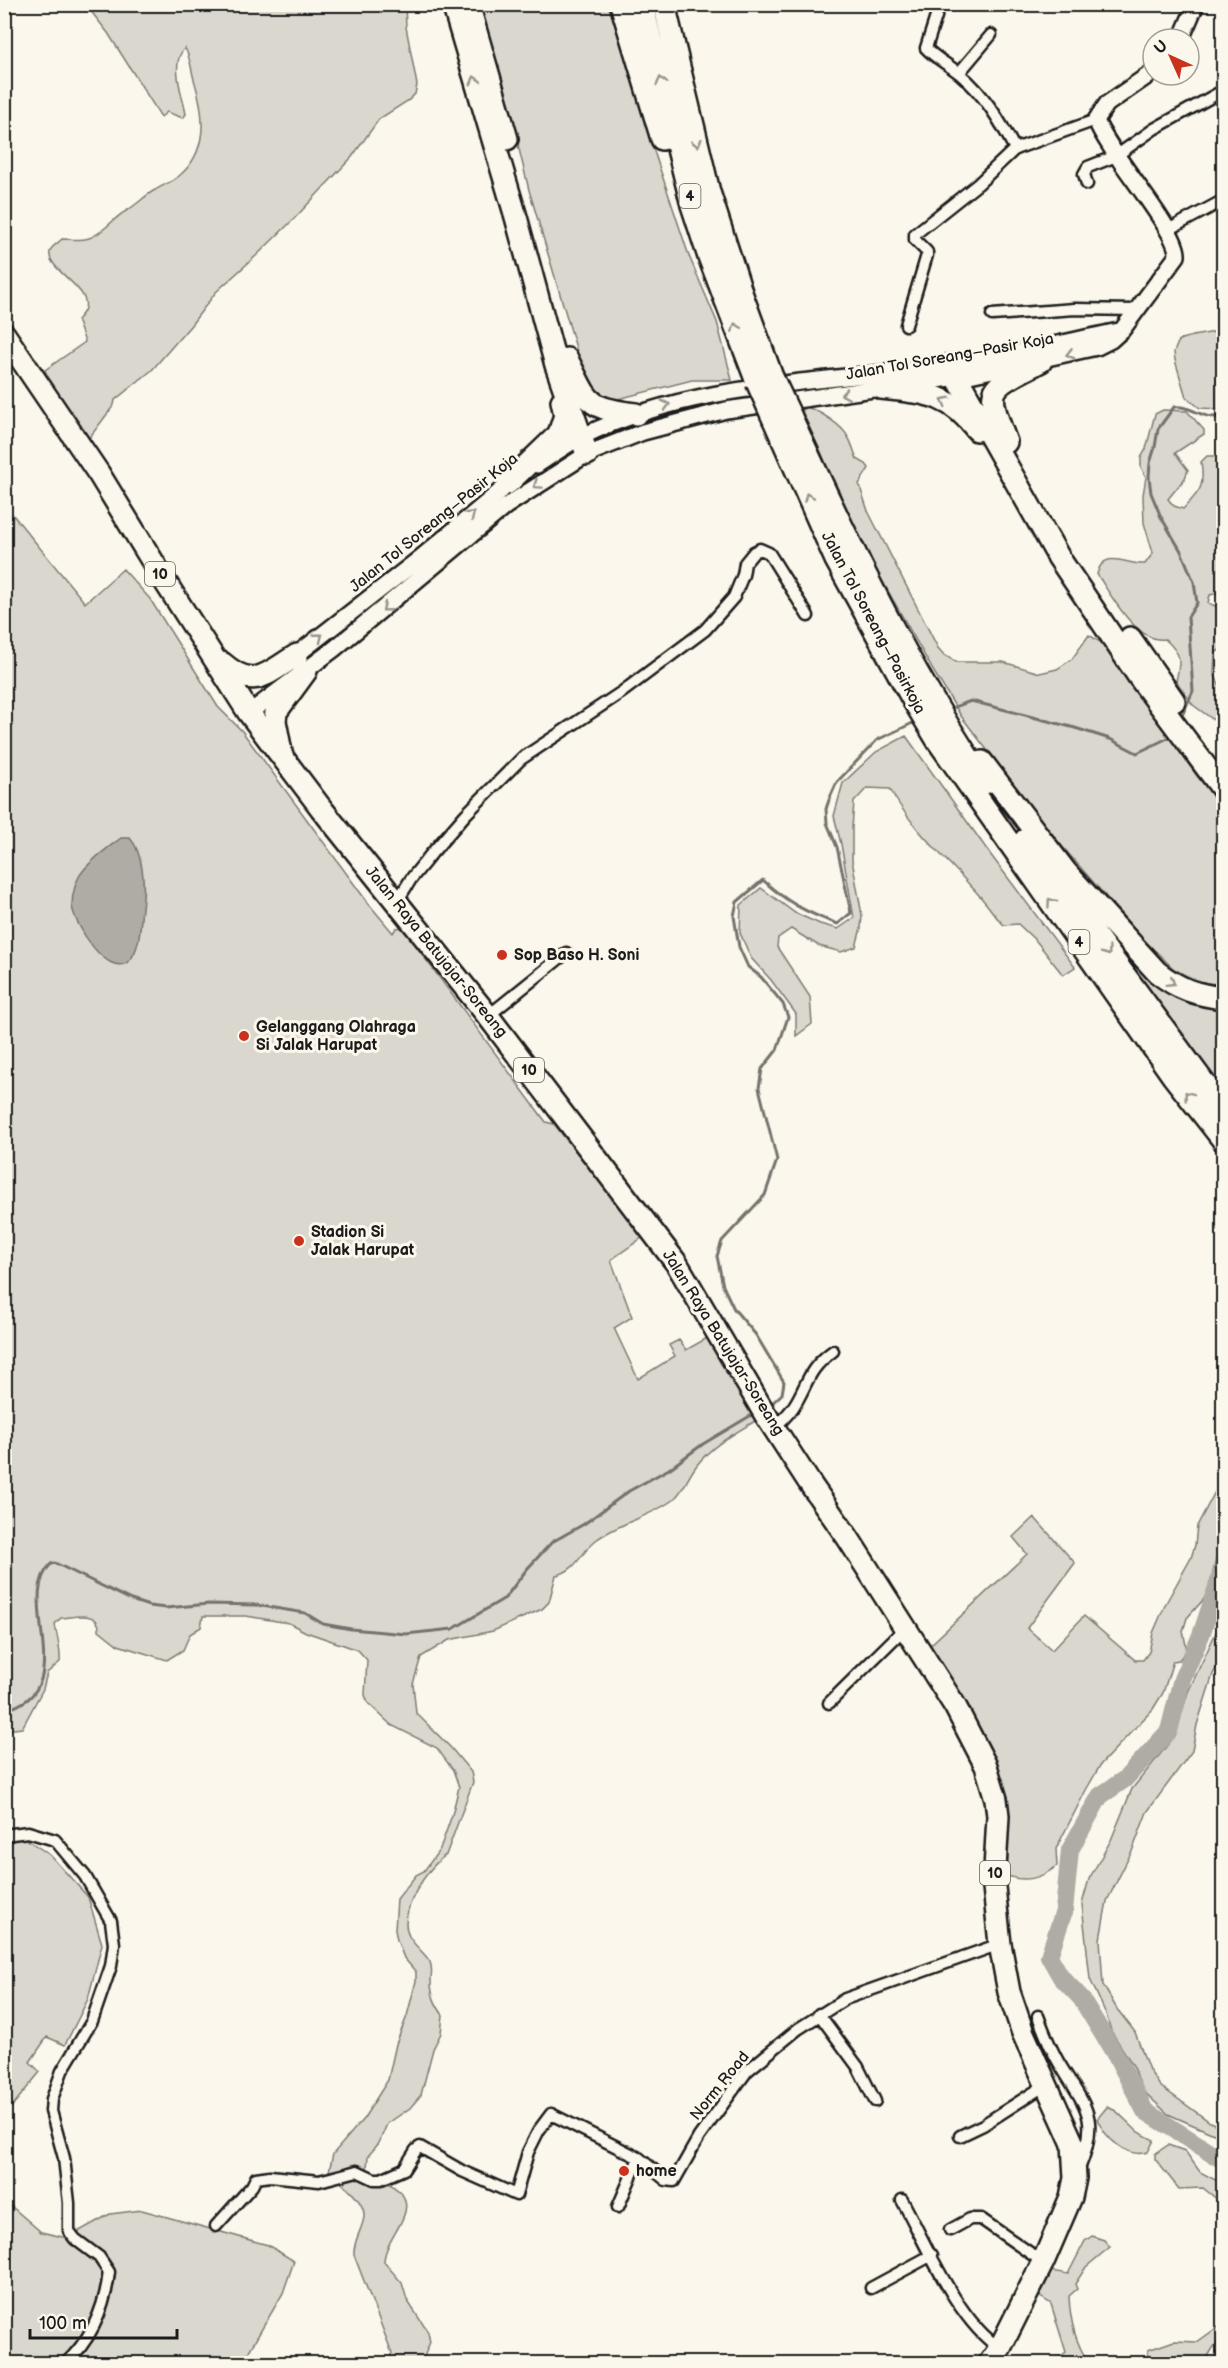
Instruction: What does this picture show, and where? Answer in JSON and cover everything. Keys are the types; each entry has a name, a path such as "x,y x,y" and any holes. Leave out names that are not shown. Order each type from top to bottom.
{"highway":[{"path":"453,4 516,217 589,443"},
{"path":"468,4 493,88 562,362 565,415 560,434 508,483"},
{"path":"621,4 671,169 692,205"},
{"name":"Jalan Tol Soreang–Pasirkoja","path":"642,4 692,205 708,254 782,418 854,553 923,696 949,735"},
{"name":"Jalan Tol Soreang–Pasirkoja","path":"664,4 709,192 742,295 765,380"},
{"name":"Jalan Raya Batujajar-Soreang","path":"4,334 107,487 244,706 396,903 488,1016 677,1264 765,1413 955,1706 986,1766 998,1816 994,1887 1000,1944 1009,1992 1023,2033 1073,2144 1075,2178 1071,2197 1043,2262 994,2356"},
{"path":"1013,460 994,411 992,401 994,392 1006,379 1041,361"},
{"path":"562,362 594,404 608,411 636,414"},
{"path":"958,371 1068,552 1163,697"},
{"path":"958,371 1022,494 1059,558 1196,743 1224,791"},
{"path":"881,388 924,393 949,401 973,425 1022,494"},
{"path":"213,655 235,675 247,679 302,663"},
{"path":"282,755 275,721 276,712 302,663"},
{"path":"949,735 1066,872 1157,972 1172,984 1198,995 1224,998"},
{"name":"4","path":"949,735 1224,1110"},
{"name":"4","path":"949,735 1166,1066 1224,1141"},
{"path":"1196,743 1224,769"}],"street":[{"path":"940,4 926,48 983,96 1015,149"},
{"path":"1186,27 1196,4"},
{"path":"959,74 991,35"},
{"path":"906,325 927,255 927,252 915,240 915,234 978,184 1015,149 1096,120 1107,104 1141,80"},
{"path":"1087,184 1084,174 1088,167 1116,156 1160,126 1224,90"},
{"path":"1096,120 1116,156 1168,230 1178,249 1177,256 1122,330"},
{"path":"1168,230 1224,200"},
{"path":"992,315 1075,309 1136,310"},
{"name":"Jalan Tol Soreang–Pasir Koja","path":"302,663 508,483 589,443 636,414 669,404 743,389 958,371 1041,361 1097,347 1111,340 1122,330"},
{"name":"Jalan Tol Soreang–Pasir Koja","path":"244,706 424,577 506,506 589,443 726,410 881,388 1122,330"},
{"path":"396,903 411,879 445,837 495,783 521,759 622,692 705,630 734,597 745,564 754,552 760,549 769,552 808,616"},
{"path":"488,1016 566,953"},
{"path":"765,1413 794,1406 807,1378 816,1365 832,1351"},
{"path":"829,1703 905,1628"},
{"path":"4,1835 28,1832 55,1840 85,1876 103,1904 114,1934 111,1966 92,2021 62,2071 52,2099 51,2111 64,2158 69,2203 69,2230 75,2240 99,2257 109,2272 100,2317 85,2342 65,2364"},
{"name":"Norm Road","path":"216,2226 252,2186 256,2178 270,2176 319,2181 357,2172 374,2179 381,2179 404,2169 420,2147 462,2171 516,2195 528,2152 539,2130 553,2115 639,2158 666,2180 674,2181 699,2137 747,2071 798,2029 850,1997 1000,1944"},
{"path":"819,2014 858,2067 875,2101"},
{"path":"1038,2016 1057,2060 1080,2094 1089,2117 1089,2144 1075,2178"},
{"path":"960,2136 983,2125 1047,2084"},
{"path":"618,2207 639,2158"},
{"path":"902,2200 932,2255 994,2356"},
{"path":"950,2230 970,2219 981,2219 1043,2262"},
{"path":"871,2288 932,2255"}],"shaded area":[{"path":"86,5 405,5 406,27 417,85 415,94 409,100 379,119 352,157 293,220 216,292 152,370 115,400 114,405 87,441 50,382 45,370 85,342 77,320 84,310 85,300 81,292 53,263 50,256 51,249 62,239 82,239 94,236 147,195 179,176 195,156 202,133 202,121 189,56 185,48 180,54 177,71 186,114 183,118 167,112 161,117 108,33"},
{"path":"476,5 610,5 649,136 689,256 717,322 732,380 692,380 614,400 598,391 586,378 529,190 500,71"},
{"path":"1223,329 1223,408 1200,408 1186,397 1174,352 1179,340"},
{"path":"806,407 823,415 841,428 849,439 857,459 869,468 859,484 868,511 938,648 944,655 956,662 1003,662 1040,673 1057,669 1072,659 1089,635 1102,643 1197,776 1223,808 1223,984 1200,983 1174,969 1142,938 1054,837 961,716 846,517 821,452 802,412"},
{"path":"1163,410 1187,411 1204,430 1204,434 1175,453 1188,470 1185,478 1168,499 1174,506 1183,509 1197,493 1202,484 1201,462 1207,456 1217,456 1223,463 1223,592 1210,595 1208,603 1223,609 1223,648 1215,653 1214,673 1223,694 1223,745 1215,721 1193,705 1176,681 1179,658 1175,649 1165,639 1155,639 1135,626 1117,605 1097,574 1105,561 1111,559 1145,564 1153,553 1144,523 1143,495 1146,477 1141,467 1141,458 1146,449 1155,414"},
{"name":"Gelanggang Olahraga Si Jalak Harupat","path":"13,515 85,603 123,569 150,599 218,707 242,731 368,903 393,933 396,928 406,927 419,950 546,1122 554,1124 643,1237 611,1260 632,1317 614,1328 638,1379 675,1356 669,1345 679,1340 686,1350 709,1337 746,1397 755,1421 709,1452 697,1465 674,1499 605,1534 591,1545 569,1570 556,1575 549,1602 542,1609 493,1631 449,1640 421,1657 413,1684 416,1713 471,1772 473,1782 446,1855 438,1861 423,1880 410,1903 407,1915 406,1926 409,1936 431,1965 433,1995 443,2015 441,2033 433,2049 421,2095 410,2108 387,2124 379,2143 368,2156 367,2168 398,2190 405,2201 406,2209 403,2218 385,2253 384,2262 402,2283 407,2300 428,2332 430,2342 422,2362 387,2363 392,2353 354,2255 364,2217 361,2204 329,2171 333,2154 364,2118 388,2080 396,2044 407,2016 416,1981 416,1972 404,1958 397,1940 395,1930 397,1899 416,1875 424,1871 440,1849 459,1787 453,1770 437,1748 391,1725 368,1703 365,1695 367,1660 358,1650 306,1632 289,1623 246,1616 203,1616 201,1627 190,1634 183,1650 167,1660 118,1645 99,1630 98,1624 91,1617 61,1618 55,1624 60,1662 47,1673 43,1689 22,1728 5,1730 4,523"},
{"path":"906,736 993,858 1075,967 1063,975 1037,942 1018,924 1004,925 921,833 899,805 890,789 867,788 854,802 852,828 852,860 862,915 856,947 841,952 819,946 791,929 778,938 777,947 810,997 812,1024 796,1036 796,1014 771,980 751,958 740,933 741,905 761,888 795,913 820,924 838,929 854,918 834,816 843,783 876,752"},
{"path":"121,838 130,838 135,845 141,862 143,890 136,950 129,961 121,965 111,963 93,947 78,924 72,905 75,887 81,874 96,857"},
{"path":"1093,915 1179,997 1196,1005 1223,1007 1223,1092 1090,917"},
{"path":"1223,1488 1223,1526 1210,1586 1204,1599 1187,1618 1183,1631 1187,1650 1179,1660 1173,1661 1163,1693 1153,1709 1101,1764 1056,1849 1057,1866 1038,1877 1019,1879 1005,1875 1002,1820 926,1649 1027,1554 1013,1537 1034,1517 1075,1563 1027,1628 1052,1650 1084,1616 1135,1660 1143,1660 1149,1652 1153,1633 1166,1603 1191,1558 1197,1526 1216,1490"},
{"path":"1223,1605 1223,1656 1213,1674 1197,1725 1192,1751 1147,1812 1133,1849 1107,1901 1100,1939 1103,1985 1117,2009 1135,2032 1149,2070 1160,2086 1210,2122 1223,2128 1223,2138 1168,2114 1142,2090 1134,2067 1111,2031 1090,1979 1082,1904 1089,1879 1111,1840 1132,1789 1175,1736 1188,1692 1217,1630"},
{"path":"5,1825 50,1855 88,1897 102,1944 88,1999 65,2045 47,2037 30,2062 40,2072 5,2115"},
{"path":"1107,2107 1116,2111 1138,2132 1154,2140 1148,2152 1132,2152 1124,2149 1105,2133 1097,2119"},
{"path":"1168,2145 1185,2151 1200,2172 1223,2184 1223,2204 1203,2188 1179,2189 1155,2159 1155,2154"},
{"path":"4,2200 41,2232 67,2238 110,2214 142,2210 268,2245 294,2261 283,2293 242,2363 5,2363"},
{"path":"1092,2236 1104,2240 1110,2247 1086,2267 1075,2284 1077,2289 1069,2296 1074,2331 1089,2363 1052,2363 1066,2352 1051,2304 1039,2296 1051,2271 1068,2274 1085,2241"},
{"path":"1223,2310 1223,2337 1204,2363 1156,2363 1149,2359 1148,2350 1174,2341 1197,2342 1222,2324"}],"waterway":[{"path":"1180,720 1193,691 1188,617 1197,603 1194,582 1151,493 1150,463 1158,429 1174,407 1187,408 1204,415 1224,416"},
{"path":"949,709 971,701 1075,728 1110,739 1137,753 1172,736"},
{"path":"769,1406 782,1394 784,1382 756,1335 734,1309 723,1286 717,1256 722,1241 765,1195 777,1160 759,1088 762,1069 777,1050 788,1017 783,1004 761,977 748,967 739,947 734,916 737,902 763,880 789,901 827,920 838,924 851,913 837,847 827,823 826,809 829,800 837,782 877,740 917,721"},
{"path":"4,1710 27,1700 39,1685 43,1665 39,1599 42,1580 51,1564 55,1563 131,1600 149,1606 166,1608 209,1604 256,1605 305,1613 323,1624 351,1629 406,1634 453,1629 505,1598 552,1542 584,1524 629,1491 669,1469 703,1444 755,1413"},
{"path":"1224,1566 1201,1635 1182,1679 1169,1731 1125,1779 1100,1796 1070,1850 1064,1911 1049,1956 1061,1977 1081,1998 1118,2059 1145,2111 1224,2161"},
{"path":"1220,2364 1224,2356"}],"place":[{"name":"Sop Baso H. Soni","path":"502,955"},
{"name":"Gelanggang Olahraga Si Jalak Harupat","path":"244,1036"},
{"name":"Stadion Si Jalak Harupat","path":"299,1241"},
{"name":"home","path":"624,2171"}]}
